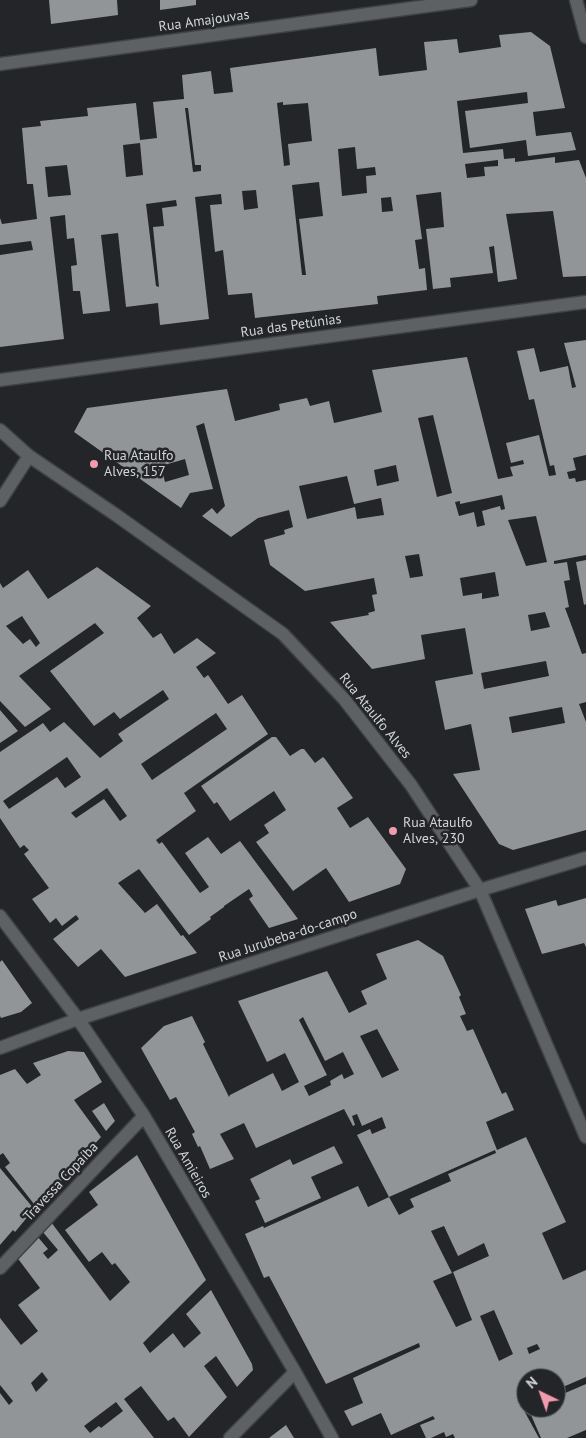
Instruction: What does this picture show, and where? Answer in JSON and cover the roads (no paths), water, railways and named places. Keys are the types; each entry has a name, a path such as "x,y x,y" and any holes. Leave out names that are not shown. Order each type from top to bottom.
{"street":[{"name":"Rua Amajouvas","path":"0,64 471,0"},
{"path":"576,0 586,37"},
{"name":"Rua das Petúnias","path":"0,380 586,302"},
{"name":"Rua Ataulfo Alves","path":"0,430 29,456 116,515 283,634 344,699 411,785 480,890 586,1137"},
{"path":"0,501 29,456"},
{"name":"Rua Jurubeba-do-campo","path":"0,1048 78,1019 480,890 586,858"},
{"name":"Rua Amieiros","path":"0,916 78,1019 144,1116 332,1438"},
{"name":"Travessa Copaíba","path":"0,1268 144,1116"},
{"path":"230,1438 295,1372"}],"place":[{"name":"Rua Ataulfo Alves, 157","path":"94,464"},
{"name":"Rua Ataulfo Alves, 230","path":"393,831"}]}
